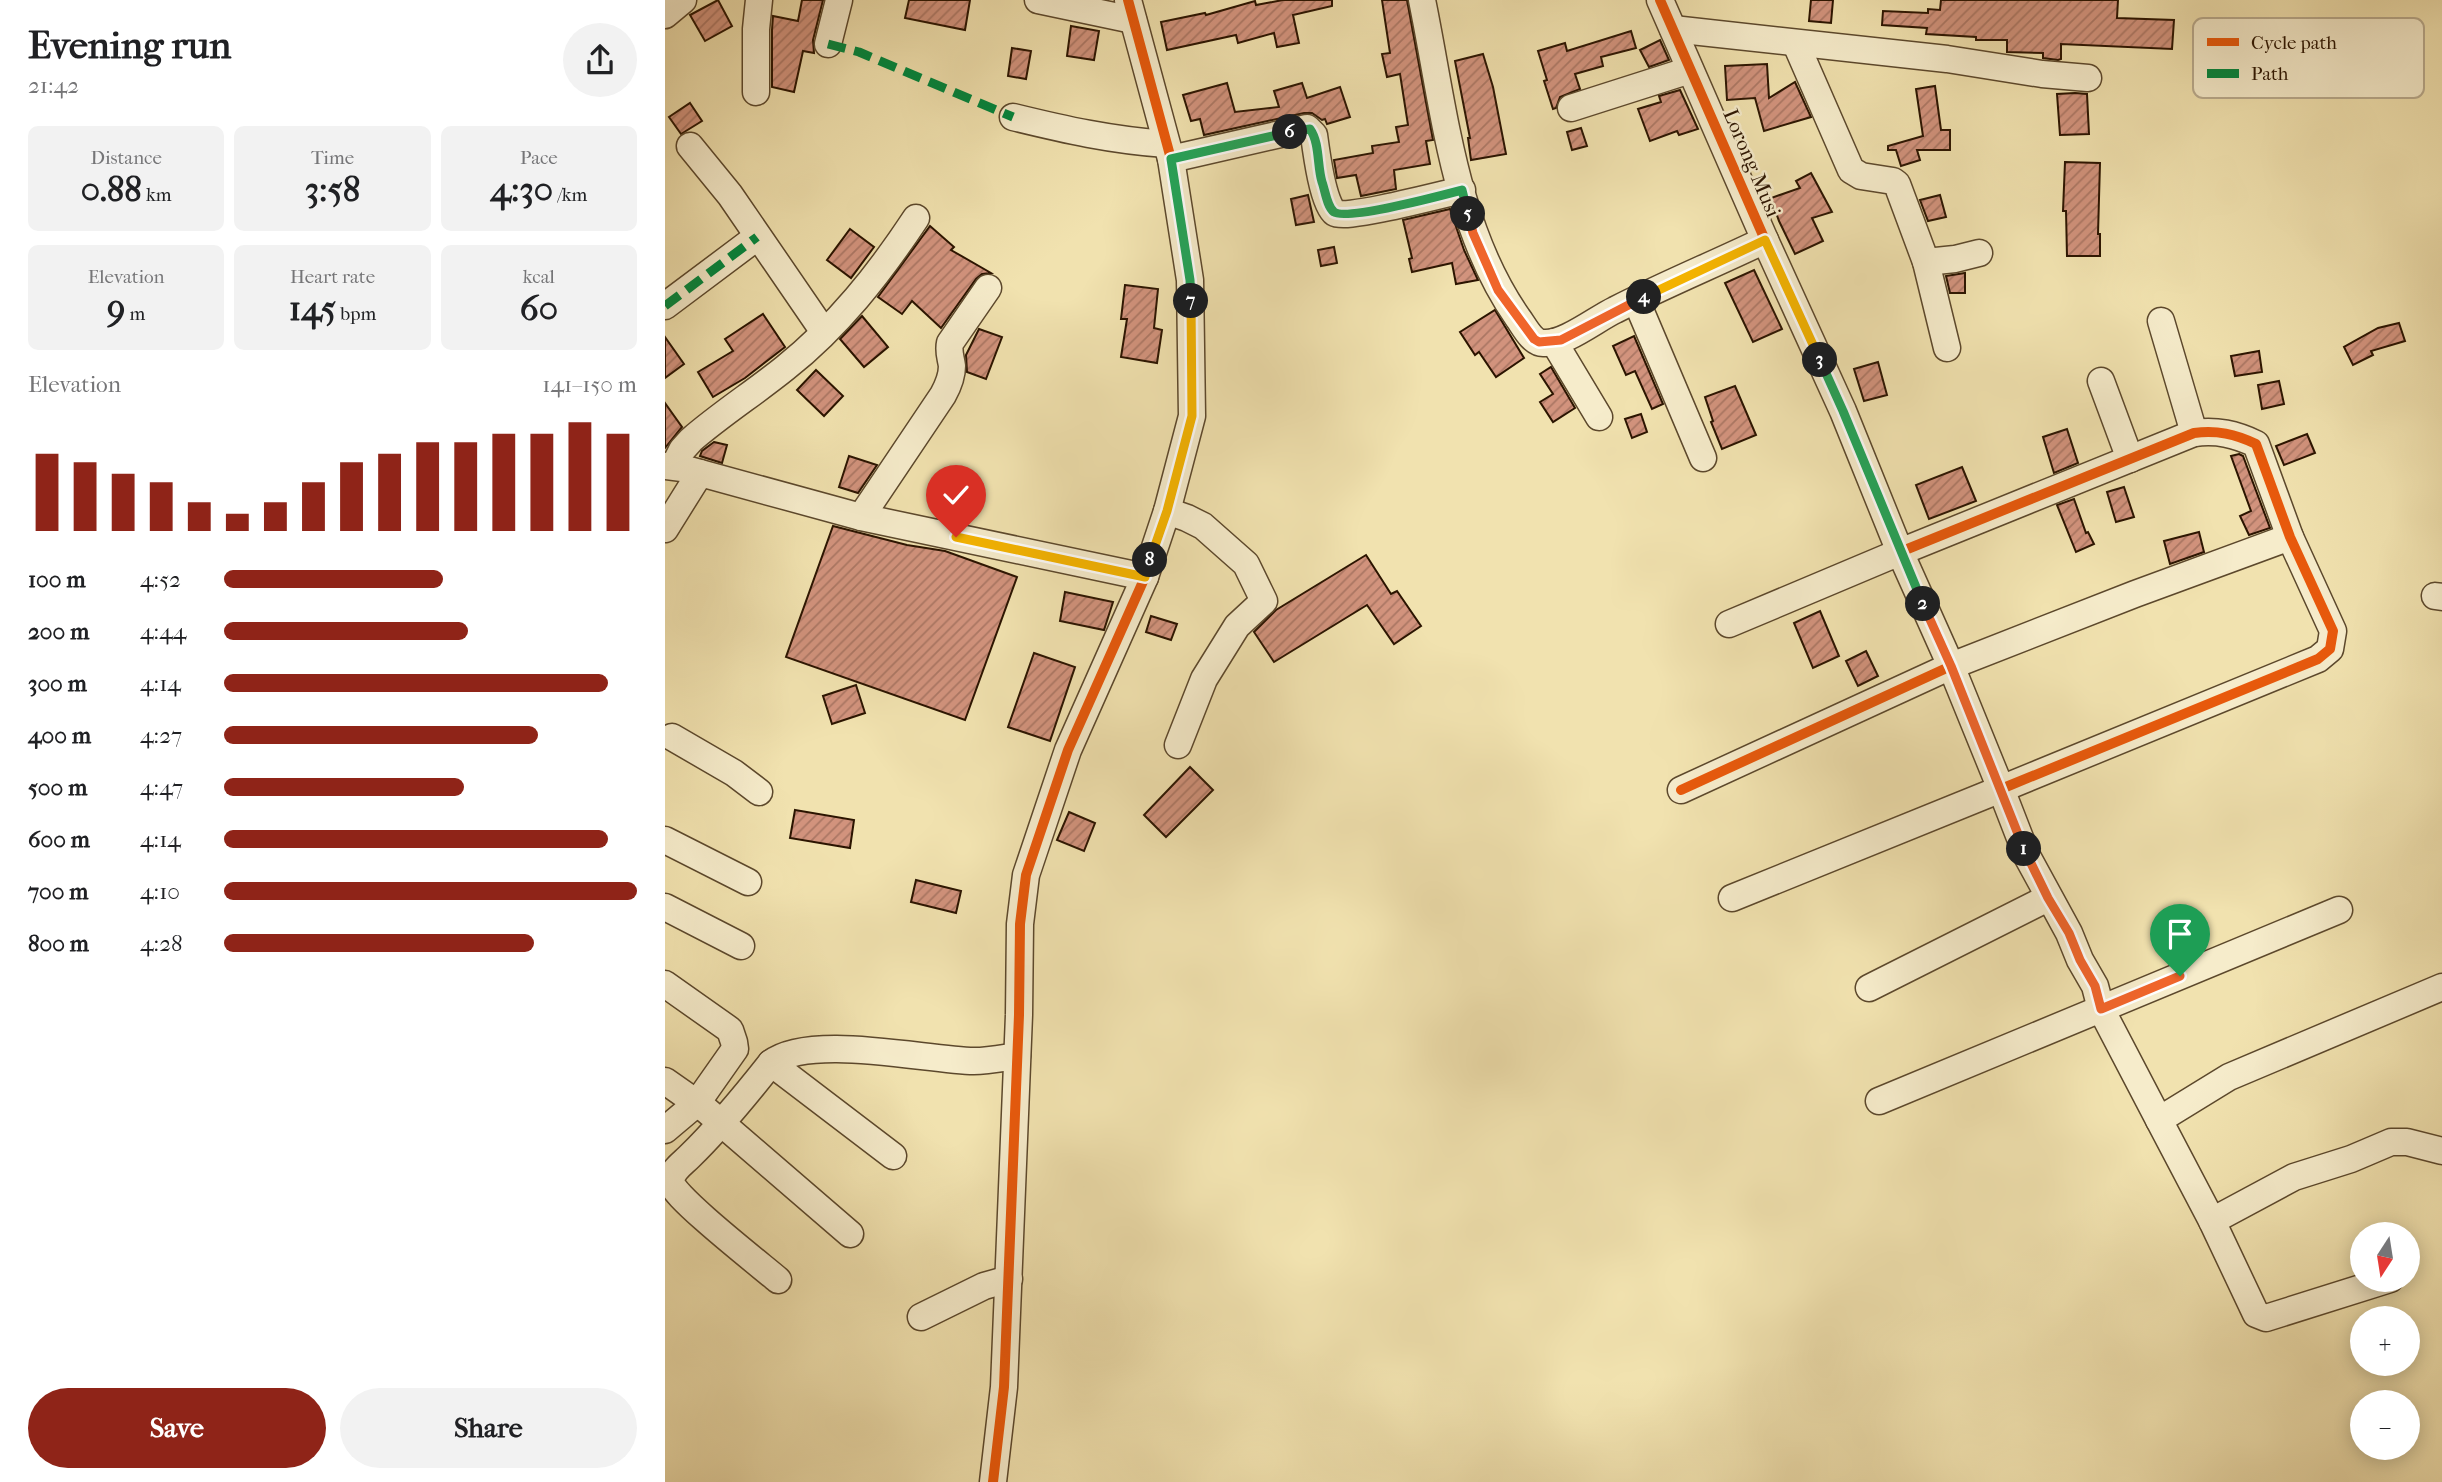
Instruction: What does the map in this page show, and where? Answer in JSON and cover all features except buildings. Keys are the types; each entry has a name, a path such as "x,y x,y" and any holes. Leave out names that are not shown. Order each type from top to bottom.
{"street":[{"path":"756,92 759,0"},
{"path":"828,44 839,0"},
{"path":"993,1482 1005,1387 1020,924 1026,875 1068,750 1145,577 1167,511 1192,416 1190,280 1168,152 1131,10 1038,0"},
{"path":"1422,0 1451,149 1473,233 1498,290 1534,339 1543,344 1553,342 1765,240"},
{"name":"Lorong Musi","path":"1660,0 1848,422 1900,552 1951,666 2027,856 2069,933 2095,986 2101,1009 2212,1221 2256,1314 2266,1318 2350,1292"},
{"path":"1673,29 1947,59 2042,75 2088,78"},
{"path":"1796,44 1851,170 1861,177 1893,181 1897,184 1926,262 1948,348"},
{"path":"1571,108 1691,69"},
{"path":"1013,117 1168,152 1307,128 1314,135 1320,175 1330,208 1335,214 1370,211 1462,190"},
{"path":"690,146 730,195 824,332"},
{"path":"916,218 868,286 824,332 787,367 691,440 670,466 862,517 1145,577"},
{"path":"665,306 757,237"},
{"path":"1926,262 1979,253"},
{"path":"862,517 943,395 951,378 948,350 950,343 988,288"},
{"path":"1636,300 1703,458"},
{"path":"2161,321 2194,433"},
{"path":"1553,342 1599,417"},
{"path":"2101,381 2130,459"},
{"path":"1729,624 2194,433 2214,430 2256,444 2290,537 2333,631 2330,649 2318,659 1731,898"},
{"path":"665,529 700,473"},
{"path":"1167,511 1203,526 1246,564 1264,601 1237,626 1204,679 1178,745"},
{"path":"1681,790 1951,666 2290,537"},
{"path":"667,741 734,773 759,792"},
{"path":"665,840 748,882"},
{"path":"1868,988 2048,898"},
{"path":"665,907 741,946"},
{"path":"1879,1101 2339,910"},
{"path":"665,984 730,1030 734,1042 734,1049 709,1113 674,1171 671,1182 674,1189 778,1280"},
{"path":"2159,1120 2229,1077 2442,987"},
{"path":"665,1130 709,1113 781,1056 803,1051 875,1050 975,1061 1017,1056"},
{"path":"771,1063 893,1156"},
{"path":"665,1081 709,1113 850,1234"},
{"path":"2212,1221 2294,1177 2351,1159 2391,1142 2407,1142 2442,1151"},
{"path":"921,1317 984,1286 1009,1279"}],"marked path":[{"path":"828,44 859,52 1013,117"},
{"path":"1171,159 1307,128 1314,135 1324,189 1335,213 1375,210 1462,190"},
{"path":"665,306 757,237"}],"cycle path":[{"path":"993,1482 1004,1387 1019,1015 1020,924 1026,875 1068,750 1145,577 1167,511 1192,416 1190,280 1171,159 1128,0"},
{"path":"1660,0 1843,411 1900,552 2194,433 2226,434 2256,444 2290,537 2333,631 2330,649 2318,659 2001,789 1951,666 1681,790"}],"route":[{"path":"956,537 1145,577 1167,511 1192,416 1190,280 1171,159 1307,128 1314,135 1320,175 1330,208 1335,214 1370,211 1462,190 1473,233 1498,290 1534,339 1543,344 1561,340 1615,310 1765,240 1843,411 1900,552 1951,666 2027,856 2095,986 2101,1009 2180,976"}]}
